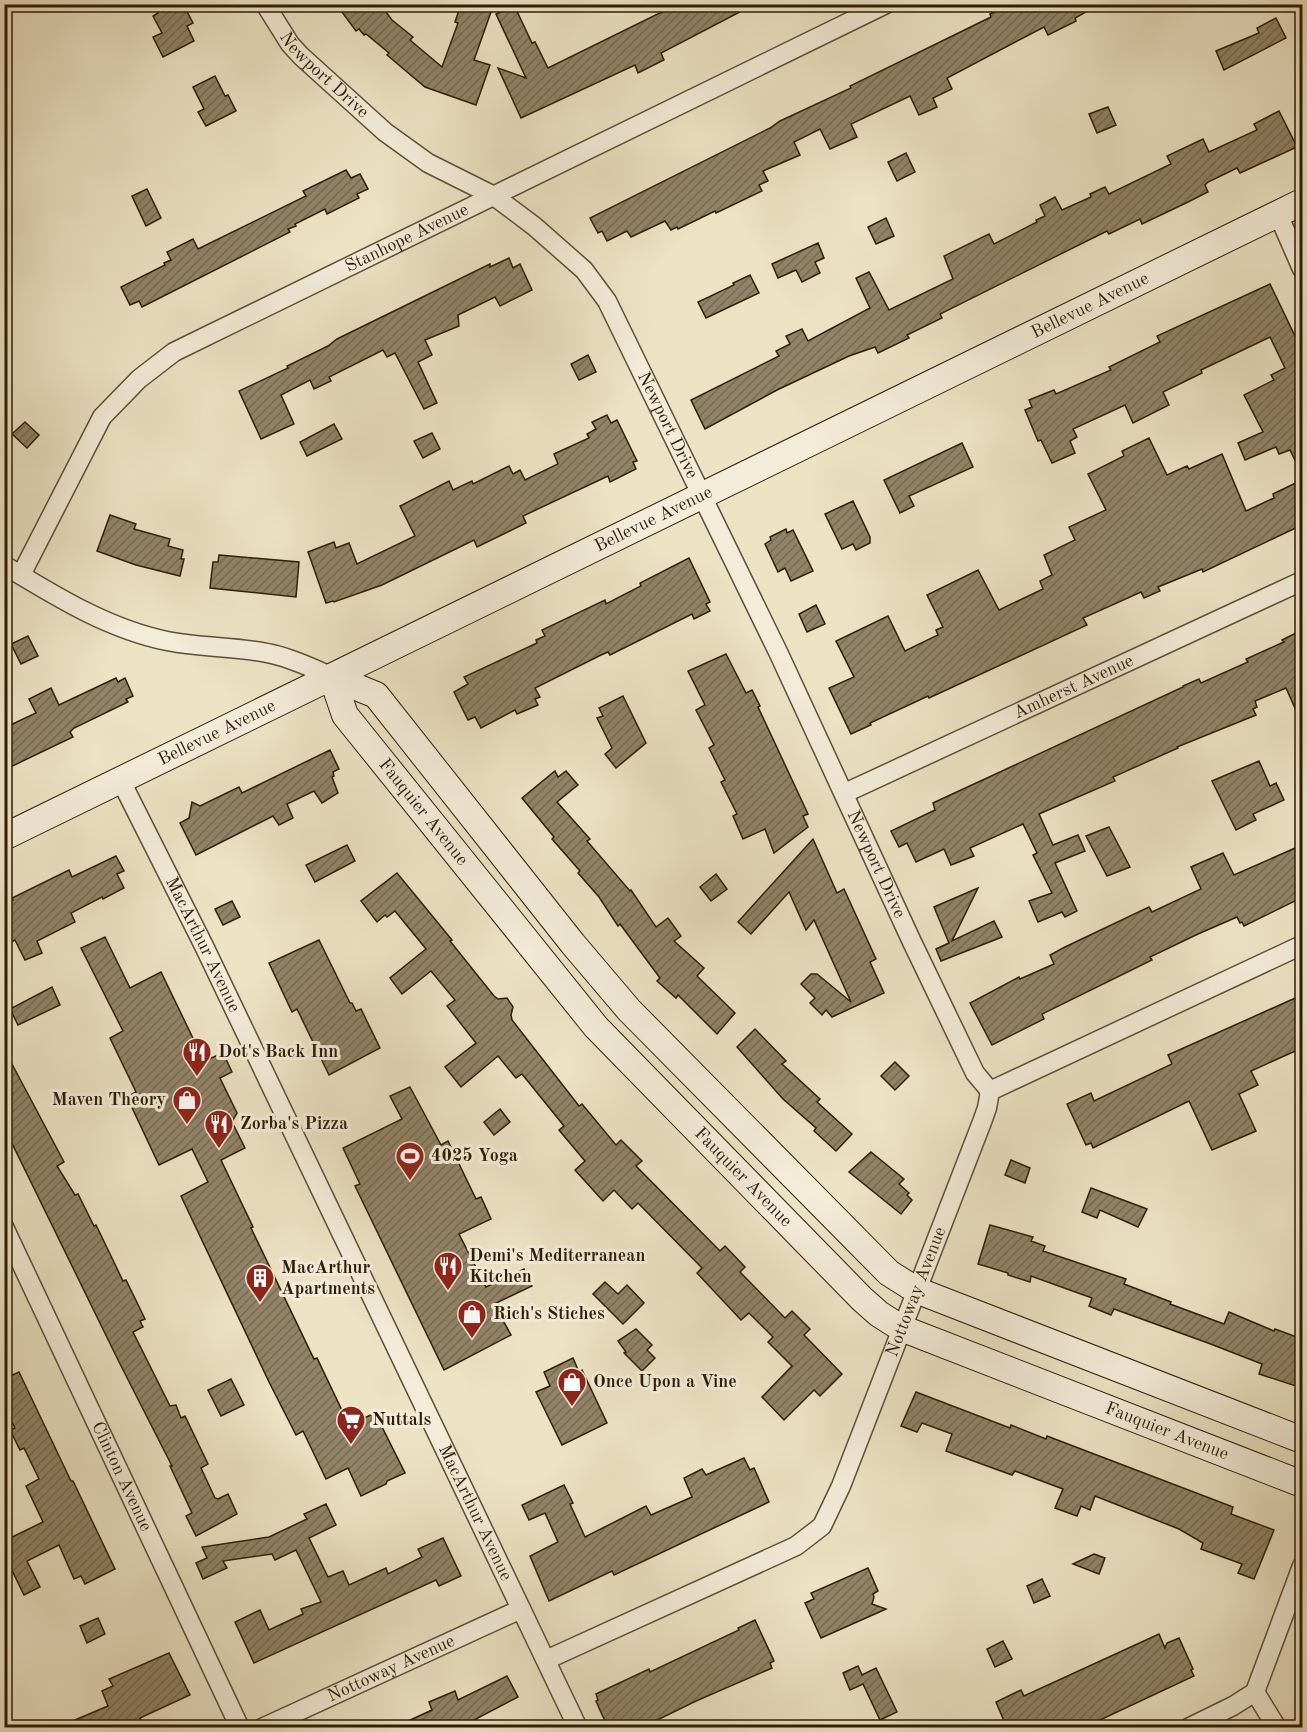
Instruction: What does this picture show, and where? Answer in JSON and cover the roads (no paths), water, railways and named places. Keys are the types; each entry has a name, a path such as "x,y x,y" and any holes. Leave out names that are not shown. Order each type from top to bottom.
{"street":[{"name":"Newport Drive","path":"265,4 301,56 385,132 428,163 494,196 563,250 584,270 602,293 622,329 703,496 845,793 912,942 965,1052 975,1072 990,1091"},
{"name":"Stanhope Avenue","path":"21,575 102,417 139,379 174,352 886,4"},
{"name":"Bellevue Avenue","path":"4,837 1302,202"},
{"path":"1278,214 1302,269"},
{"name":"Fauquier Avenue","path":"4,565 93,615 138,633 167,641 272,654 304,664 376,695 628,1010 873,1259 889,1272 916,1290 1302,1440"},
{"name":"Amherst Avenue","path":"845,793 1302,580"},
{"name":"Fauquier Avenue","path":"332,677 345,715 596,1028 879,1314 901,1328 1302,1484"},
{"name":"MacArthur Avenue","path":"121,781 204,946 578,1728"},
{"path":"990,1091 1302,945"},
{"name":"Nottoway Avenue","path":"546,1660 796,1546 822,1526 841,1486 987,1108 990,1091"},
{"name":"Clinton Avenue","path":"4,1227 240,1728"},
{"path":"1188,1728 1233,1706 1255,1692 1302,1566"},
{"name":"Nottoway Avenue","path":"262,1728 521,1609"},
{"path":"1255,1692 1277,1728"}],"place":[{"name":"Dot's Back Inn","path":"197,1078"},
{"name":"Maven Theory","path":"187,1126"},
{"name":"Zorba's Pizza","path":"219,1150"},
{"name":"4025 Yoga","path":"410,1182"},
{"name":"Demi's Mediterranean Kitchen","path":"448,1292"},
{"name":"MacArthur Apartments","path":"260,1304"},
{"name":"Rich's Stiches","path":"472,1340"},
{"name":"Once Upon a Vine","path":"572,1408"},
{"name":"Nuttals","path":"351,1446"}]}
